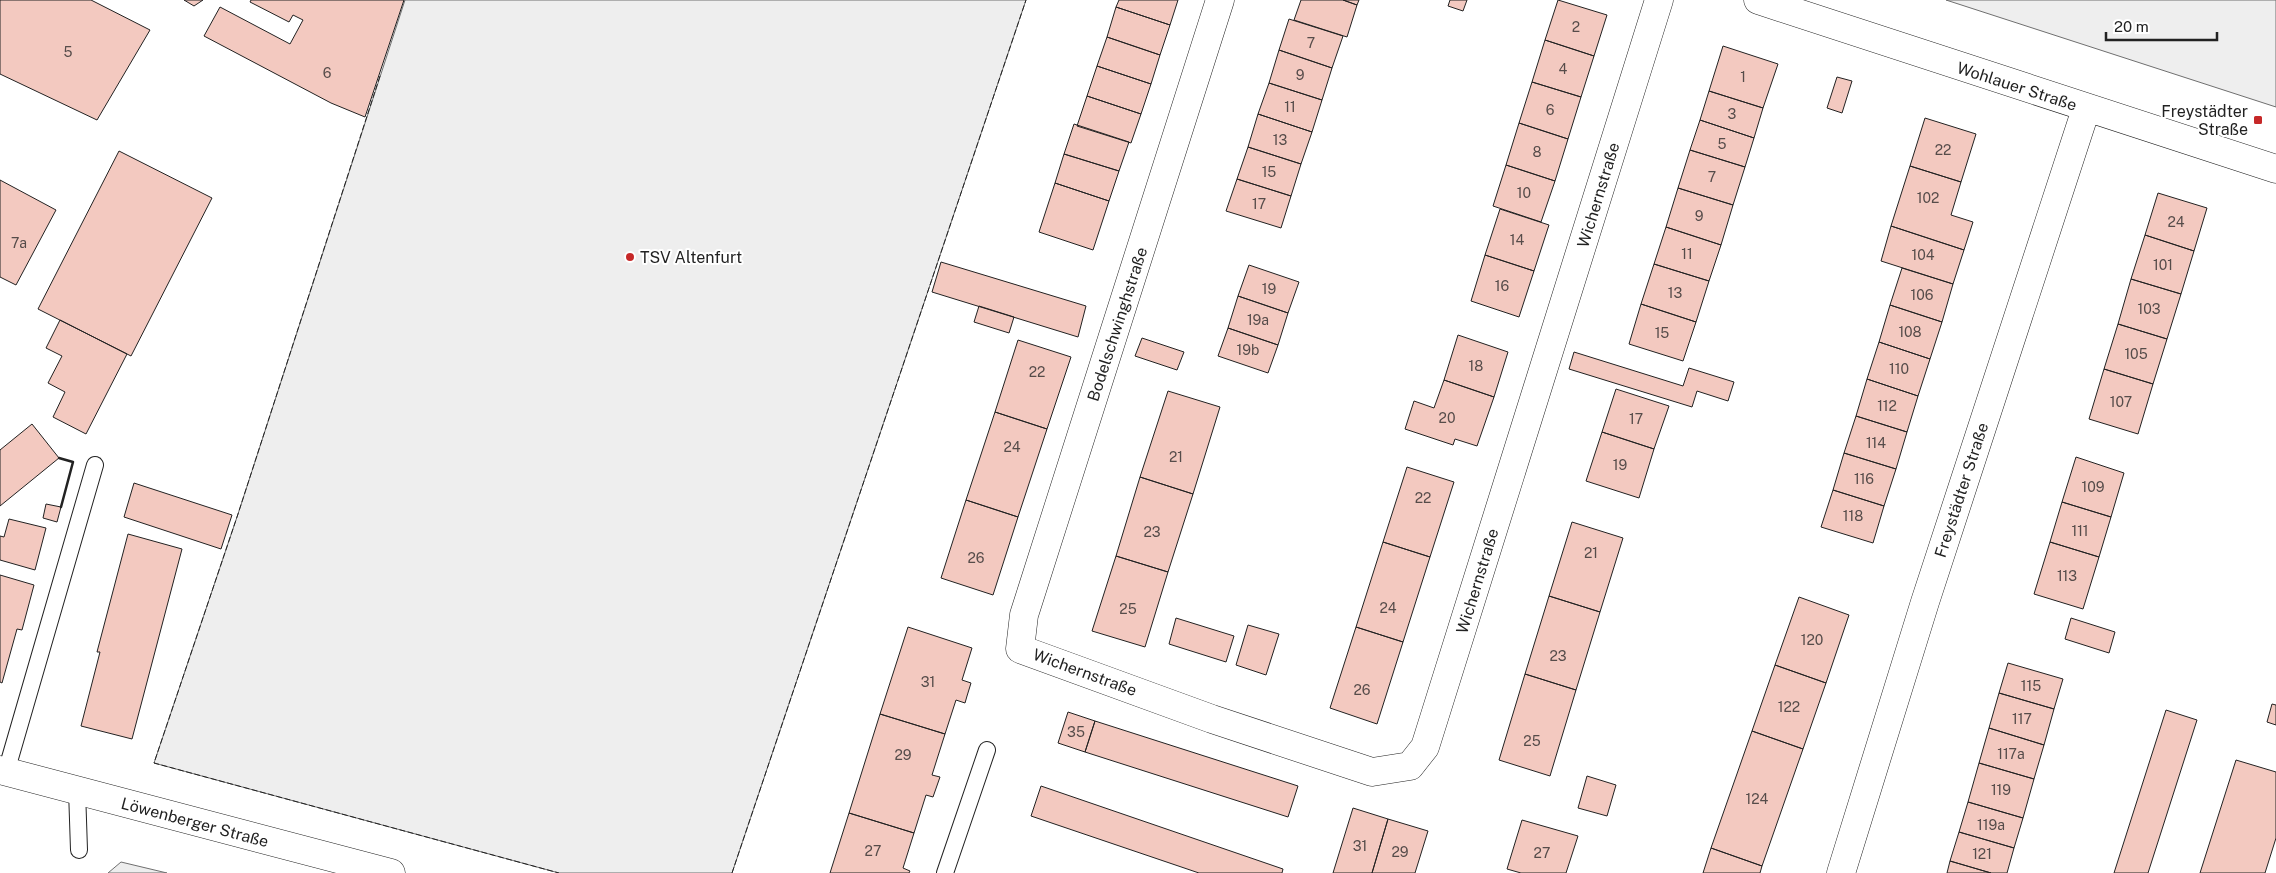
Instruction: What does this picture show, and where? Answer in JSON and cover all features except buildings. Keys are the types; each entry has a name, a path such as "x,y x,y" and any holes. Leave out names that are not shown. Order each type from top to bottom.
{"street":[{"name":"Bodelschwinghstraße","path":"1020,648 1024,615 1220,0"},
{"name":"Wichernstraße","path":"1020,648 1212,719 1372,772 1410,766 1425,747 1659,0"},
{"name":"Wohlauer Straße","path":"1758,0 2276,169"},
{"name":"Freystädter Straße","path":"1841,873 1925,602 2086,108"},
{"name":"Löwenberger Straße","path":"3,771 391,873"}],"lane":[{"path":"3,771 94,465"},
{"path":"945,873 987,750"},
{"path":"77,790 79,850"}],"shaded area":[{"name":"TSV Altenfurt","path":"405,0 1026,0 732,873 559,873 154,763 238,514"},
{"path":"1946,0 2276,0 2276,107"},
{"path":"121,862 167,873 108,873"}],"fence":[{"path":"732,873 1026,0"},
{"path":"380,76 238,514 154,763 559,873"}],"wall":[{"path":"59,458 73,462 61,507"}],"place":[{"name":"Freystädter Straße","path":"2258,120"},
{"name":"TSV Altenfurt","path":"630,257"}]}
